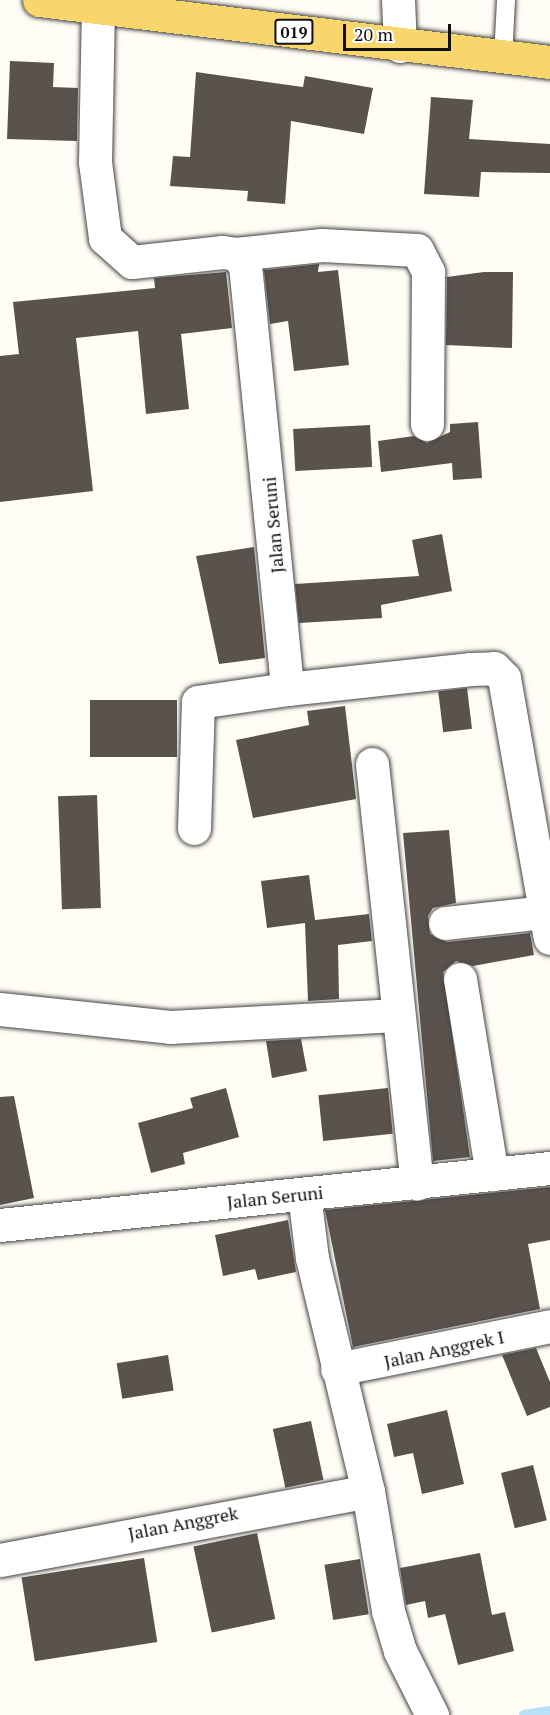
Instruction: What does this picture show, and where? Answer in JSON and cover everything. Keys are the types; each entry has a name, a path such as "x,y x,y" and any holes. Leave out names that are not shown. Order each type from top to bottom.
{"main road":[{"name":"019","path":"56,1 400,46 550,62"}],"street":[{"path":"398,0 400,46"},
{"path":"98,6 95,162 105,238 132,262 322,245 417,250 428,272 427,424"},
{"name":"Jalan Seruni","path":"236,254 250,282 287,689"},
{"path":"194,828 198,702 287,689 494,668 511,696 548,925 445,923"},
{"path":"372,764 417,1184"},
{"path":"460,979 492,1173"},
{"path":"0,1009 170,1027 398,1015"},
{"name":"Jalan Seruni","path":"0,1225 417,1184 492,1173 550,1168"},
{"path":"304,1194 337,1369 368,1491 400,1651 430,1713"},
{"name":"Jalan Anggrek I","path":"337,1369 550,1326"},
{"name":"Jalan Anggrek","path":"0,1560 368,1491"}],"lane":[{"path":"503,58 506,0"}],"building":[{"path":"10,61 54,63 53,87 78,88 77,141 7,139"},
{"path":"196,72 303,87 305,76 373,88 364,134 291,121 285,204 247,201 248,191 170,186 173,156 190,157"},
{"path":"431,97 473,100 469,139 550,144 550,173 481,172 479,197 424,194"},
{"path":"319,264 318,272 338,270 349,365 294,371 288,321 270,324 264,270"},
{"path":"226,272 232,328 181,334 189,409 146,414 138,331 76,338 93,491 0,502 0,356 19,354 13,302 155,288 154,278"},
{"path":"484,272 513,272 512,348 446,345 447,277"},
{"path":"478,422 482,478 453,480 452,463 381,472 378,441 414,436 427,443 450,432 450,424"},
{"path":"370,425 372,467 295,471 293,429"},
{"path":"442,534 452,591 381,605 382,618 299,623 295,584 419,576 412,540"},
{"path":"254,547 265,658 219,664 196,556"},
{"path":"467,688 472,729 443,732 438,692"},
{"path":"90,700 177,700 177,757 90,757"},
{"path":"345,706 356,799 253,818 236,740 309,725 307,711"},
{"path":"97,795 101,908 62,909 58,796"},
{"path":"449,830 456,903 433,908 428,916 430,934 447,942 530,933 534,955 473,966 456,961 443,972 470,1157 433,1161 403,833"},
{"path":"309,875 315,920 369,914 372,941 338,945 339,999 308,1001 305,923 267,928 261,881"},
{"path":"301,1039 307,1071 272,1078 266,1041"},
{"path":"226,1088 239,1137 183,1153 185,1164 151,1173 138,1123 193,1108 190,1098"},
{"path":"388,1088 393,1134 323,1141 318,1095"},
{"path":"14,1096 34,1198 0,1205 0,1097"},
{"path":"550,1187 550,1240 528,1244 540,1309 353,1347 325,1210"},
{"path":"288,1220 296,1272 258,1280 255,1269 223,1276 215,1235"},
{"path":"536,1348 550,1382 550,1407 527,1416 502,1355"},
{"path":"168,1355 174,1391 122,1399 117,1363"},
{"path":"447,1410 464,1484 422,1494 413,1453 394,1457 387,1424"},
{"path":"311,1421 323,1480 285,1488 273,1429"},
{"path":"533,1465 547,1520 515,1528 501,1473"},
{"path":"257,1533 275,1619 212,1633 193,1547"},
{"path":"480,1553 492,1615 505,1612 514,1651 458,1665 445,1614 428,1618 425,1601 406,1605 400,1568"},
{"path":"144,1558 157,1642 35,1661 22,1577"},
{"path":"360,1559 369,1614 333,1620 324,1565"}],"waterway":[{"path":"524,1715 550,1711"}]}
